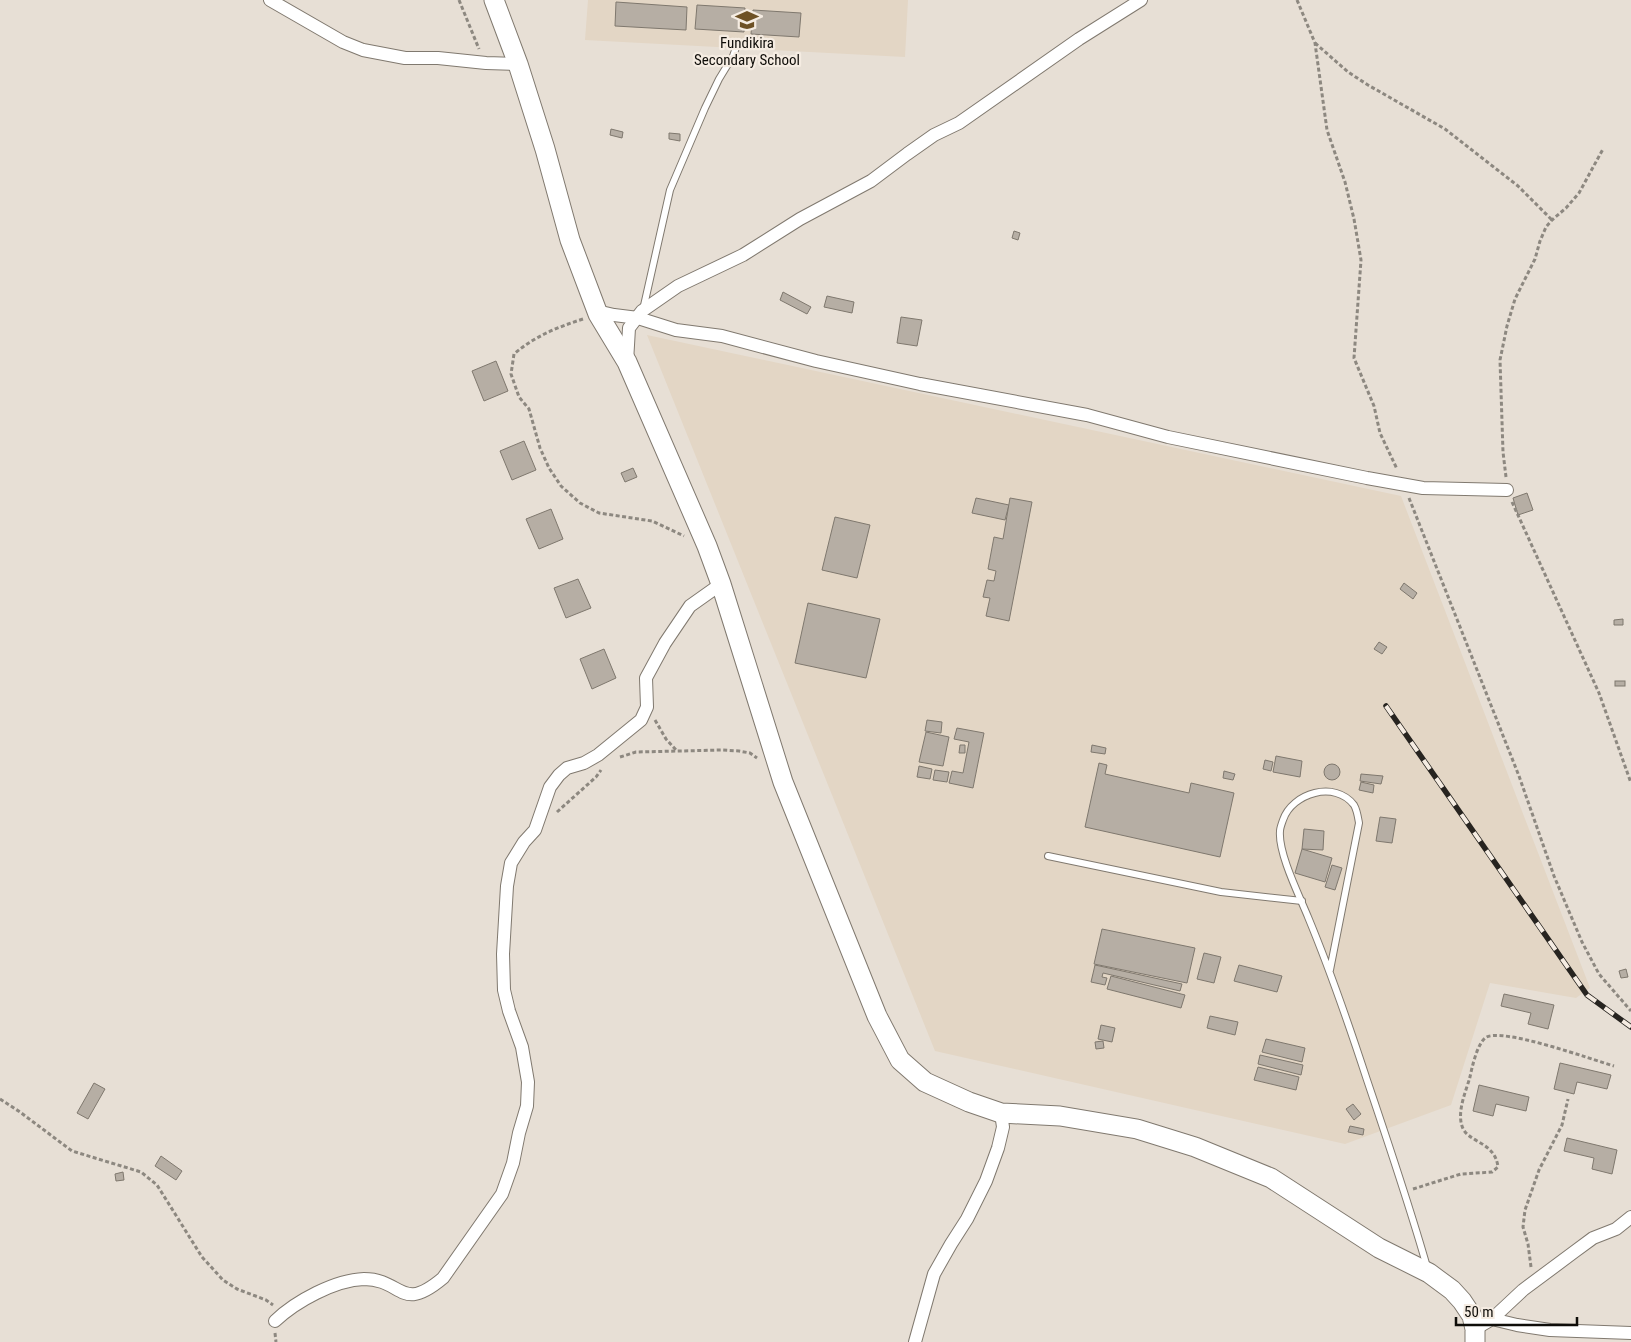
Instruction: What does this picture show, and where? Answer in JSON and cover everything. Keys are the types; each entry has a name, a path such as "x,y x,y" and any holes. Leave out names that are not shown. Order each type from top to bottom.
{"street":[{"path":"270,0 343,42 363,50 405,58 438,58 518,64"},
{"path":"494,0 518,64 546,149 570,240 598,314 627,362 707,546 721,584 783,782 877,1016 900,1060 925,1082 1001,1114 1060,1116 1128,1127 1195,1147 1271,1178 1379,1248 1429,1273 1452,1290 1472,1316 1475,1335"},
{"path":"627,362 629,328 640,314 678,286 743,255 800,219 871,181 934,135 959,123 1079,39 1141,0"},
{"path":"598,314 601,312 614,315 640,314 676,330 722,336 826,363 920,384 1087,415 1168,437 1404,485 1423,488 1507,490"},
{"path":"275,1321 286,1311 298,1304 348,1281 364,1279 380,1281 400,1293 410,1294 426,1291 443,1278 502,1194 513,1163 527,1106 528,1082 522,1047 509,1011 504,990 503,954 507,886 511,863 524,842 535,830 550,787 559,775 567,768 584,763 598,755 640,720 647,707 646,678 665,643 690,606 721,584"},
{"path":"916,1342 934,1274 967,1220 986,1181 998,1148 1003,1127 1001,1114"},
{"path":"1475,1335 1523,1290 1594,1238 1616,1228 1631,1217"},
{"path":"1492,1319 1550,1330 1631,1333"}],"lane":[{"path":"640,314 670,190 705,108 733,56 738,42"},
{"path":"1330,970 1359,823 1354,806 1345,798 1334,793 1322,792 1310,794 1298,800 1289,808 1280,831 1284,856 1330,970 1405,1191 1429,1273"},
{"path":"1048,856 1221,892 1302,901"}],"path":[{"path":"459,0 486,63"},
{"path":"1297,0 1315,43 1327,130 1354,219 1361,260 1354,358 1374,406 1380,433 1404,485 1519,776 1554,876 1582,942 1599,974 1631,1011"},
{"path":"1315,43 1348,72 1445,128 1518,186 1552,220"},
{"path":"1603,149 1579,193 1546,227 1535,259 1515,299 1500,360 1503,452 1507,490 1599,693 1631,783"},
{"path":"598,314 553,329 525,345 514,354 512,374 516,388 519,397 529,409 540,448 546,461 561,486 580,503 599,514 652,521 707,546"},
{"path":"647,707 666,739 677,751"},
{"path":"615,759 636,752 739,751 750,753 759,759"},
{"path":"556,812 596,777 605,765"},
{"path":"1405,1191 1461,1174 1492,1172 1498,1167 1497,1158 1487,1146 1470,1135 1462,1127 1460,1112 1474,1060 1481,1043 1486,1037 1497,1034 1521,1038 1614,1066"},
{"path":"0,1098 72,1151 141,1172 157,1185 202,1257 223,1280 237,1289 272,1304 275,1312 276,1342"},
{"path":"1523,1290 1532,1269 1523,1227 1525,1210 1539,1170 1562,1125 1568,1098"}],"shaded area":[{"name":"Fundikira Secondary School","path":"588,0 908,0 905,57 585,40"},
{"path":"647,335 1401,496 1590,988 1576,998 1490,983 1451,1105 1345,1144 935,1051"}],"building":[{"path":"616,2 687,7 686,30 615,26"},
{"path":"697,5 745,8 744,32 695,29"},
{"path":"753,10 801,13 799,37 751,34"},
{"path":"611,129 623,132 622,138 610,135"},
{"path":"669,133 680,134 680,141 669,139"},
{"path":"1014,231 1020,233 1018,240 1012,238"},
{"path":"783,292 811,307 807,314 780,300"},
{"path":"827,296 854,302 852,313 824,307"},
{"path":"901,317 922,320 917,346 897,343"},
{"path":"496,361 508,391 484,401 472,371"},
{"path":"524,441 536,470 512,480 500,451"},
{"path":"633,468 637,477 625,482 621,473"},
{"path":"1527,493 1533,510 1518,515 1513,498"},
{"path":"976,498 1009,505 1005,520 972,513"},
{"path":"1010,498 1032,502 1009,621 986,616 990,598 983,597 987,580 994,581 996,571 988,569 994,537 1003,539"},
{"path":"551,509 563,539 539,549 526,519"},
{"path":"835,517 870,525 857,578 822,570"},
{"path":"578,579 591,608 566,618 554,588"},
{"path":"1404,583 1417,593 1413,599 1400,589"},
{"path":"808,603 880,619 866,678 795,663"},
{"path":"1623,619 1623,625 1614,625 1614,620"},
{"path":"1379,642 1387,647 1382,654 1374,649"},
{"path":"604,649 616,678 592,689 580,659"},
{"path":"1615,681 1625,681 1625,686 1615,686"},
{"path":"927,720 942,722 941,733 925,731"},
{"path":"957,728 984,733 973,788 949,783 952,771 963,773 969,742 954,739"},
{"path":"926,732 949,737 943,766 919,762"},
{"path":"960,745 965,745 965,753 959,753"},
{"path":"1092,745 1106,748 1105,754 1091,752"},
{"path":"1276,756 1302,761 1300,777 1273,772"},
{"path":"1265,760 1273,762 1271,771 1263,769"},
{"path":"1099,763 1107,765 1105,774 1189,793 1191,783 1234,793 1220,857 1085,827"},
{"path":"1329,764 1335,764 1340,769 1338,778 1329,780 1324,775 1324,769"},
{"path":"919,766 932,769 930,779 917,777"},
{"path":"935,770 949,772 947,782 933,780"},
{"path":"1224,771 1235,774 1233,780 1223,778"},
{"path":"1361,774 1383,776 1381,784 1360,781"},
{"path":"1361,782 1374,785 1373,793 1359,790"},
{"path":"1380,817 1396,819 1392,843 1376,841"},
{"path":"1304,829 1324,831 1323,850 1302,849"},
{"path":"1302,849 1332,858 1325,882 1295,873"},
{"path":"1332,865 1342,868 1335,890 1325,887"},
{"path":"1102,929 1195,948 1187,983 1094,964"},
{"path":"1204,953 1221,957 1214,983 1197,979"},
{"path":"1095,965 1182,984 1180,991 1103,973 1102,977 1107,978 1105,985 1091,982"},
{"path":"1239,965 1282,976 1277,992 1234,981"},
{"path":"1626,969 1628,977 1621,978 1619,971"},
{"path":"1111,976 1185,995 1181,1008 1107,989"},
{"path":"1504,994 1554,1005 1548,1029 1528,1024 1531,1013 1501,1006"},
{"path":"1210,1016 1238,1022 1235,1035 1207,1028"},
{"path":"1101,1025 1115,1028 1112,1042 1098,1039"},
{"path":"1266,1039 1305,1048 1302,1062 1262,1052"},
{"path":"1103,1041 1104,1048 1096,1049 1095,1042"},
{"path":"1260,1055 1303,1065 1301,1075 1258,1064"},
{"path":"1560,1063 1611,1075 1607,1089 1577,1082 1574,1094 1554,1089"},
{"path":"1258,1067 1299,1077 1296,1090 1254,1080"},
{"path":"94,1083 105,1089 88,1119 77,1113"},
{"path":"1479,1085 1529,1097 1526,1111 1496,1104 1493,1116 1473,1111"},
{"path":"1353,1104 1361,1114 1354,1120 1346,1109"},
{"path":"1350,1126 1364,1129 1363,1135 1348,1132"},
{"path":"1567,1138 1617,1150 1612,1174 1592,1169 1594,1158 1564,1151"},
{"path":"161,1156 182,1171 176,1180 155,1166"},
{"path":"123,1172 124,1180 116,1181 115,1174"}],"railway":[{"path":"1386,706 1587,995 1631,1027"}],"place":[{"name":"Fundikira Secondary School","path":"747,20"}]}
